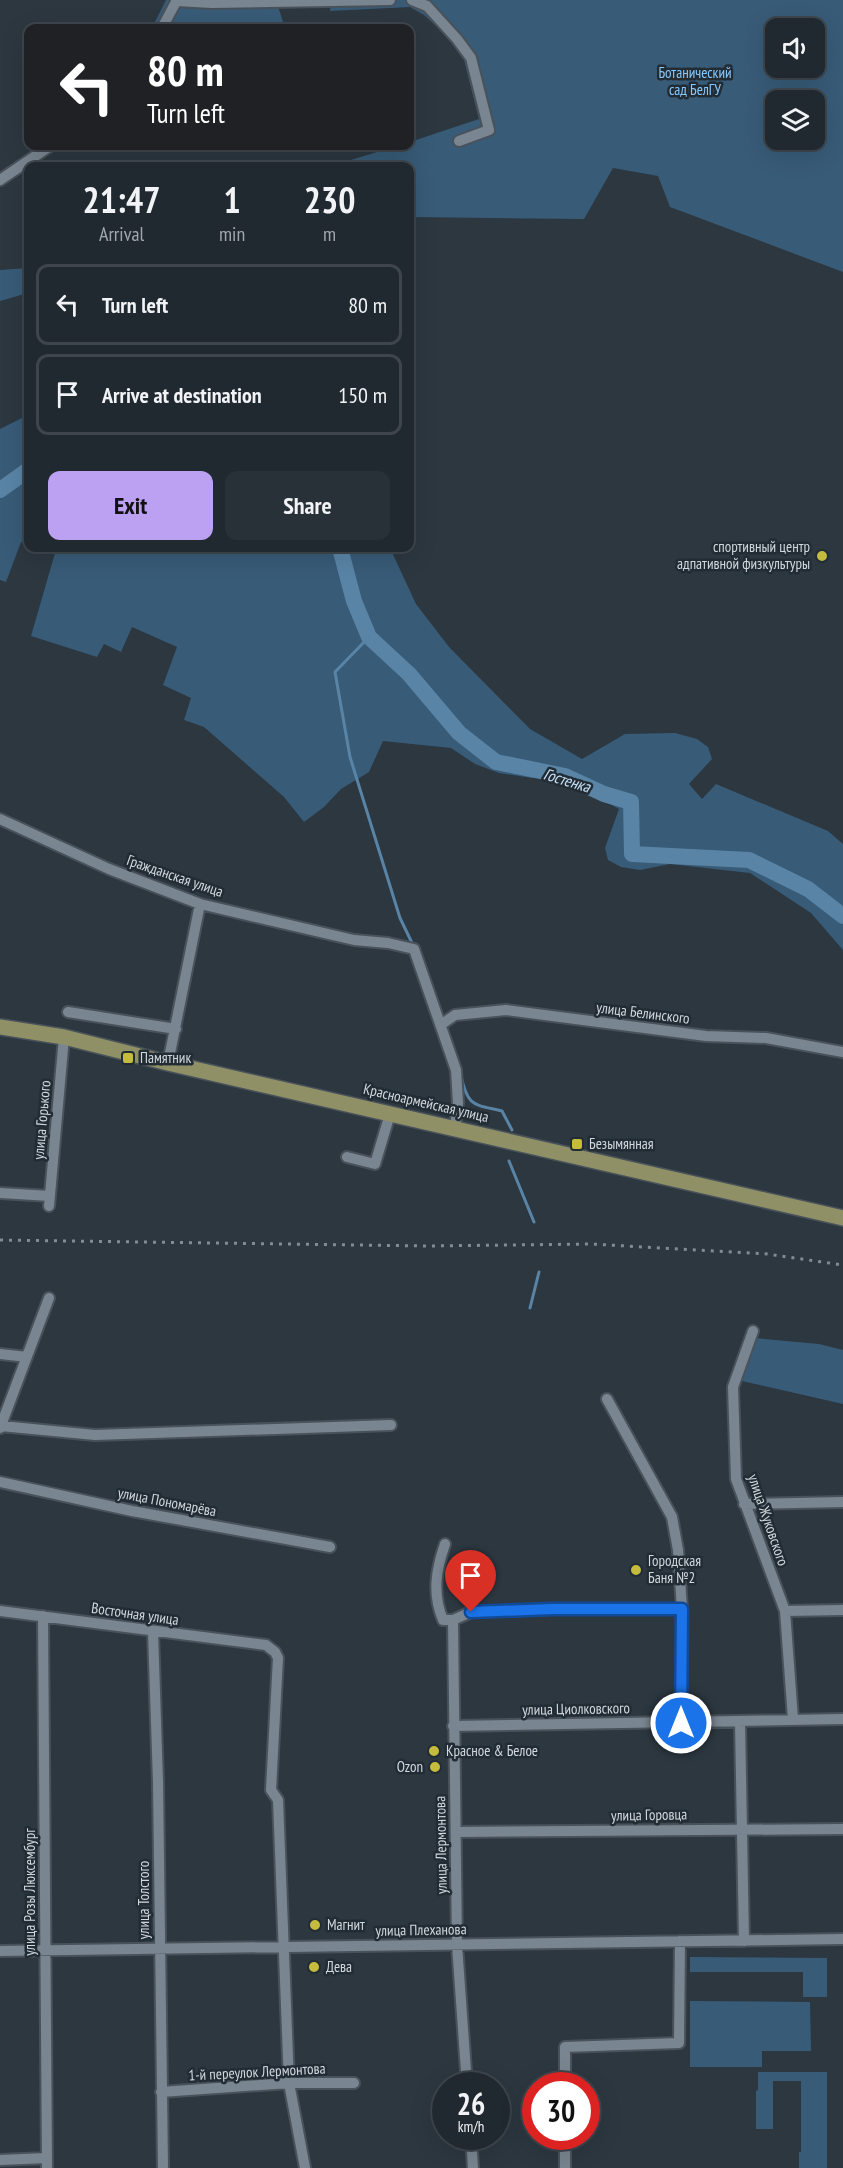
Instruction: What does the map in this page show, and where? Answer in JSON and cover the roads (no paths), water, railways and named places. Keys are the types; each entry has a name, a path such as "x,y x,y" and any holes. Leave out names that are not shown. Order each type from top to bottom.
{"main road":[{"name":"Красноармейская улица","path":"0,1026 64,1037 843,1218"}],"street":[{"path":"164,24 177,0 212,3 390,0"},
{"path":"412,0 427,6 471,58 489,130 459,141"},
{"path":"26,162 44,150"},
{"path":"0,180 24,164"},
{"name":"Гражданская улица","path":"0,819 109,869 200,904 347,939 388,943 414,949 442,1024"},
{"path":"168,1063 200,904"},
{"name":"улица Белинского","path":"442,1024 455,1014 506,1011 705,1036 766,1038 843,1052"},
{"path":"68,1012 176,1029"},
{"path":"442,1024 456,1070 458,1103 455,1128"},
{"name":"улица Горького","path":"0,1193 49,1201 64,1037"},
{"path":"347,1157 375,1164 390,1114"},
{"path":"49,1298 0,1427 95,1435 391,1425"},
{"name":"улица Жуковского","path":"753,1331 733,1387 736,1479 785,1611 793,1719"},
{"path":"0,1354 27,1357"},
{"path":"608,1399 672,1517 678,1550 682,1609 681,1723"},
{"name":"улица Пономарёва","path":"0,1482 132,1511 330,1547"},
{"path":"744,1504 843,1502"},
{"path":"445,1544 437,1566 437,1605 443,1620 453,1620 471,1612 552,1609 682,1609"},
{"path":"785,1611 843,1610"},
{"name":"Восточная улица","path":"0,1611 266,1645 275,1652 278,1658 271,1790 278,1800 285,1947"},
{"name":"улица Розы Люксембург","path":"43,1616 47,2163"},
{"name":"улица Лермонтова","path":"453,1620 457,1945 466,2072"},
{"name":"улица Толстого","path":"153,1632 158,1782 163,2168"},
{"name":"улица Циолковского","path":"453,1726 843,1719"},
{"path":"740,1722 744,1941"},
{"name":"улица Горовца","path":"456,1832 843,1828"},
{"name":"улица Плеханова","path":"0,1951 843,1939"},
{"path":"565,2072 564,2047 679,2043 680,1941"},
{"path":"285,1947 289,2084 305,2168"},
{"name":"1-й переулок Лермонтова","path":"161,2092 289,2084 354,2083"},
{"path":"472,2150 473,2168"},
{"path":"565,2150 565,2168"},
{"path":"0,2160 47,2163"}],"waterway":[{"name":"Гостенка","path":"0,490 24,473"},
{"name":"Гостенка","path":"341,552 354,601 369,637 409,674 459,733 496,762 565,776 604,794 631,802 632,854 749,860 808,889 843,916"},
{"path":"369,637 335,672 350,757 400,918 413,945"},
{"path":"461,1076 469,1099 478,1105 502,1111 512,1130"},
{"path":"509,1161 534,1222"},
{"path":"530,1308 539,1272"}],"railway":[{"path":"0,1240 428,1246 591,1244 767,1254 843,1265"}],"place":[{"name":"спортивный центр адпативной физкультуры","path":"822,556"},
{"name":"Памятник","path":"128,1058"},
{"name":"Безымянная","path":"577,1144"},
{"name":"Городская Баня №2","path":"636,1570"},
{"name":"Красное & Белое","path":"434,1751"},
{"name":"Ozon","path":"435,1767"},
{"name":"Магнит","path":"315,1925"},
{"name":"Дева","path":"314,1967"}],"park label":[{"name":"Ботанический сад БелГУ","path":"695,82"}]}
